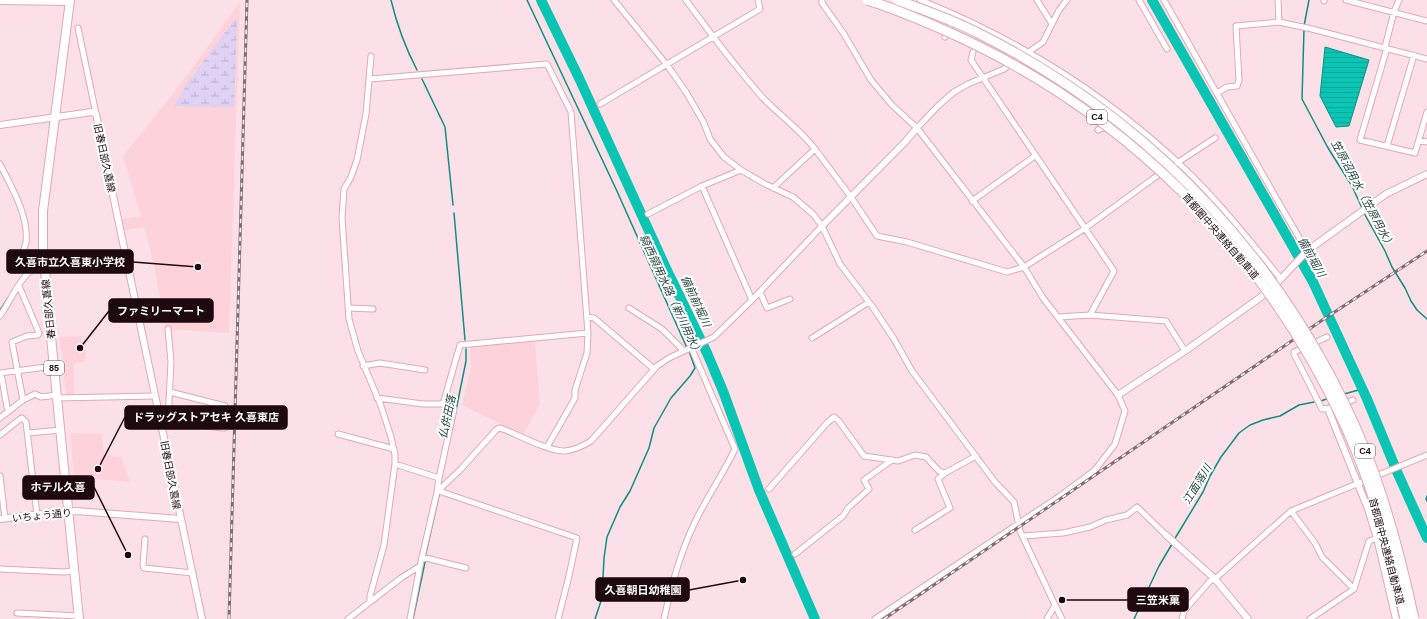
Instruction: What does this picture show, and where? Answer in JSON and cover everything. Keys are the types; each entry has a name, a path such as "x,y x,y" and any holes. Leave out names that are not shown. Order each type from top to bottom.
{"highway":[{"name":"首都圏中央連絡自動車道","path":"868,0 926,22 970,42 1006,60 1052,87 1091,113 1120,135 1154,164 1208,218 1276,302 1306,351 1334,403 1359,459 1372,493 1384,532 1405,619"},
{"name":"首都圏中央連絡自動車道","path":"897,0 974,31 1012,51 1057,78 1120,123 1163,159 1191,186 1229,227 1267,275 1299,322 1328,372 1350,416 1366,454 1384,504 1402,567 1414,619"}],"main road":[{"name":"春日部久喜線","path":"70,1 44,211 44,264 79,618"}],"street":[{"path":"0,0 70,1"},
{"path":"614,0 686,92 704,123 710,138 724,157 741,170 773,188 793,197 813,214 822,226 840,264 869,302 894,339 912,371 995,482 1014,502 1019,528 1062,619"},
{"path":"686,0 713,37 763,98 806,137 815,148 851,197 877,236 907,242 1007,272 1024,268 1084,229 1154,178 1215,138"},
{"path":"600,104 760,9 758,0"},
{"path":"822,0 822,3 844,34 871,80 892,105 917,128 1024,268 1043,298 1118,395 1125,411 1115,444 1095,470 1060,496 875,619"},
{"path":"920,0 955,14 1030,52 1075,80 1128,120 1178,163 1206,191 1236,223 1281,279"},
{"path":"1037,0 1052,24"},
{"path":"438,491 461,469 499,428 547,447 564,451 579,448 591,441 654,369 669,358 714,337 728,324 939,105 954,92 983,77 1004,69 1043,42 1059,10 1067,0"},
{"path":"1139,0 1167,49"},
{"path":"1164,0 1307,251"},
{"path":"1278,0 1279,22"},
{"path":"1346,0 1360,2 1427,21"},
{"path":"1399,0 1394,12 1386,48 1360,140 1415,153 1427,112"},
{"path":"945,37 955,14"},
{"path":"1217,92 1227,87 1237,86 1240,80 1236,26 1279,22 1312,29 1427,59"},
{"path":"78,28 95,109 94,112"},
{"path":"973,52 970,60 983,77 1114,272 1090,315"},
{"path":"1387,146 1414,55"},
{"path":"370,601 370,596 384,545 395,464 394,449 378,398 363,366 349,319 342,218 344,189 351,177 357,160 366,114 371,56"},
{"path":"370,78 547,64 571,112 587,317 587,353 575,390 575,398 547,447"},
{"name":"旧春日部久喜線","path":"0,125 94,112 98,121 202,619"},
{"path":"1098,130 1102,128 1119,130 1128,120"},
{"path":"1419,140 1427,142"},
{"path":"773,188 815,148"},
{"path":"972,201 1035,156"},
{"path":"0,164 24,217 27,231 26,243 21,257 30,272"},
{"path":"648,214 702,186 741,170"},
{"path":"1118,395 1185,351 1261,297 1281,279 1307,251 1386,194 1427,174"},
{"path":"702,186 752,300"},
{"path":"0,316 18,286 36,266 44,264"},
{"path":"18,286 39,333 38,335 27,336 12,342 23,400"},
{"path":"760,292 767,308 790,299"},
{"path":"812,338 869,302"},
{"path":"348,308 373,309"},
{"path":"629,308 662,329 684,351"},
{"path":"1059,317 1090,315 1166,321 1185,351"},
{"path":"587,317 594,318 654,369"},
{"path":"37,328 50,327"},
{"path":"168,329 170,362 168,421"},
{"path":"443,404 460,345 588,333"},
{"path":"1326,337 1294,352 1294,354 1322,409 1328,409 1353,400"},
{"path":"664,619 685,544 695,521 735,449 691,348"},
{"path":"363,366 380,363 425,370"},
{"path":"9,410 1,373 54,366"},
{"path":"161,423 168,421 223,428 225,428 226,425 225,406 170,392"},
{"path":"0,418 23,400 35,394 41,397 155,396"},
{"path":"378,398 423,404 443,404 454,409 410,619"},
{"path":"1328,409 1358,484 1377,538 1396,619"},
{"path":"769,489 834,417 838,420 864,456 898,461 915,455 926,457 939,471 945,473"},
{"path":"0,435 22,418 26,422 37,515"},
{"path":"28,433 61,430"},
{"path":"338,434 394,449"},
{"path":"1182,619 1184,611 1210,581 1215,579 1292,511 1427,455"},
{"path":"915,530 950,508 938,479 945,473 976,456"},
{"path":"795,554 843,516 848,508 869,489 864,480 892,460"},
{"path":"395,464 439,478"},
{"path":"0,476 2,519"},
{"path":"438,491 577,538 558,619"},
{"path":"1023,536 1062,533 1090,527 1106,520 1127,515 1137,507 1215,579 1248,619"},
{"name":"いちょう通り","path":"2,519 68,511 180,519"},
{"path":"1292,511 1315,543 1322,557 1354,589"},
{"path":"1310,619 1354,589 1369,541 1390,534"},
{"path":"145,539 142,565 144,568 192,573"},
{"path":"422,557 466,568"},
{"path":"348,619 401,578 420,566"},
{"path":"0,569 64,572 74,571"},
{"path":"1047,619 1055,605"},
{"path":"17,613 79,618"}],"shaded area":[{"path":"240,2 229,333 166,329 153,260 144,227 125,230 122,219 141,216 123,156 180,85"},
{"path":"1325,47 1369,60 1349,126 1336,127 1320,96"},
{"path":"81,336 82,340 86,341 85,362 74,363 74,395 66,396 60,337"},
{"path":"535,342 540,404 523,435 462,405 471,367 470,347"},
{"path":"70,433 102,434 104,455 121,457 130,482 74,477"}],"green space":[{"path":"235,19 237,19 234,107 174,106 191,78"}],"waterway":[{"name":"仏供田落","path":"391,0 402,36 417,70"},
{"name":"騎西領用水路（新川用水）","path":"527,0 616,189 687,348"},
{"name":"備前前堀川","path":"541,0 707,353 723,391 759,490 815,619"},
{"name":"備前堀川","path":"1152,0 1313,282 1367,399 1398,474 1427,538"},
{"name":"笠原沼用水（笠原用水）","path":"1304,26 1309,0"},
{"name":"笠原沼用水（笠原用水）","path":"1304,29 1302,99 1328,148 1352,186 1362,208"},
{"name":"仏供田落","path":"422,79 445,127 453,205"},
{"name":"仏供田落","path":"454,213 465,340"},
{"name":"笠原沼用水（笠原用水）","path":"1364,213 1411,301 1417,310 1427,319"},
{"path":"0,310 8,298"},
{"name":"仏供田落","path":"452,430 466,361 466,349"},
{"name":"騎西領用水路（新川用水）","path":"595,619 602,598 604,558 607,537 649,448 654,428 671,398 695,368 689,351"},
{"name":"江面落川","path":"1344,394 1362,389"},
{"name":"江面落川","path":"1321,401 1329,398"},
{"name":"江面落川","path":"1174,540 1203,492 1221,457 1239,433 1250,425 1280,416 1299,405 1314,402"},
{"name":"仏供田落","path":"426,553 439,495"},
{"name":"笠原沼用水（笠原用水）","path":"1427,496 1427,501"},
{"name":"江面落川","path":"1134,619 1159,566 1172,544"},
{"name":"仏供田落","path":"413,619 425,562"}],"railway":[{"path":"229,619 247,0"},
{"path":"884,619 1321,321 1427,251"}],"place":[{"name":"久喜市立久喜東小学校","path":"198,267"},
{"name":"ファミリーマート","path":"80,348"},
{"name":"ドラッグストアセキ 久喜東店","path":"98,469"},
{"name":"ホテル久喜","path":"128,555"},
{"name":"久喜朝日幼稚園","path":"743,580"},
{"name":"三笠米菓","path":"1062,600"}]}
